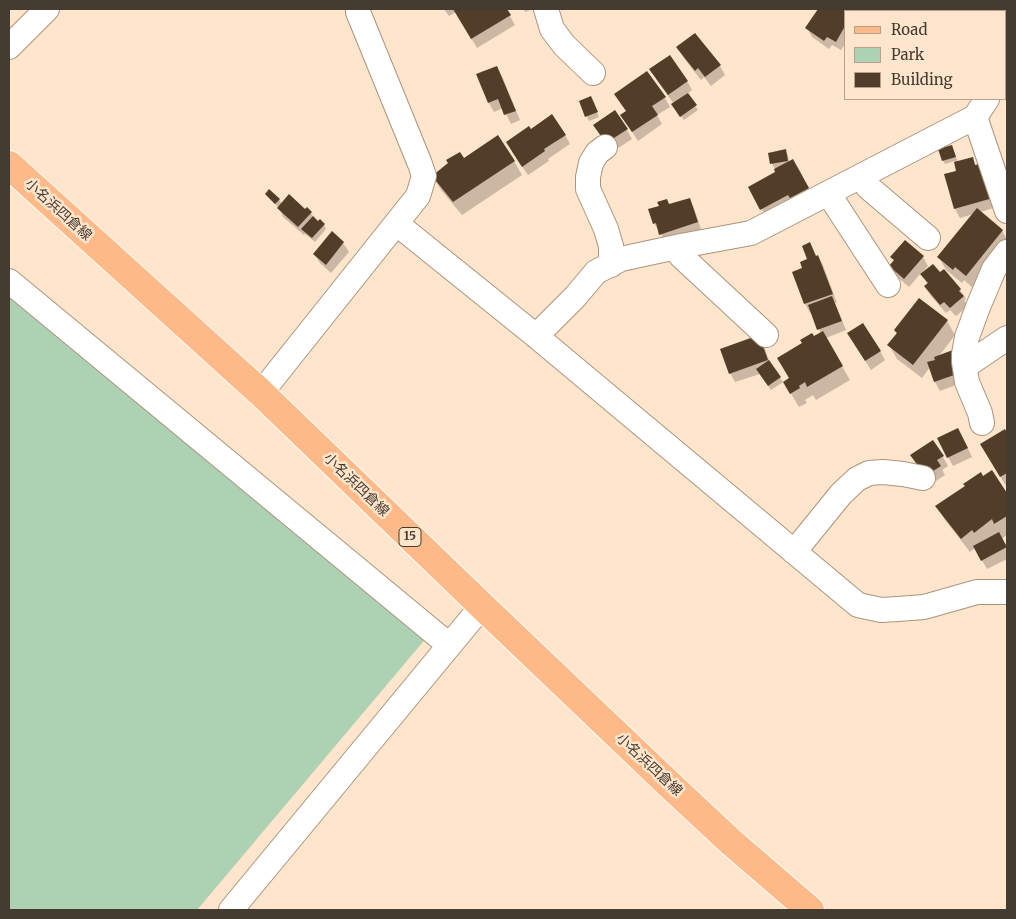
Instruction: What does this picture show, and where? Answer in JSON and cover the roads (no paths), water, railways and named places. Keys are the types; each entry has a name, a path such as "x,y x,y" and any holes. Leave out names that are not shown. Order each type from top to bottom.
{"main road":[{"name":"小名浜四倉線","path":"9,165 261,393 731,842 810,910"}],"street":[{"path":"9,47 47,9"},
{"path":"261,393 397,224 418,196 424,176 358,9"},
{"path":"546,9 552,29 564,45 593,73"},
{"path":"536,336 576,297 596,272 621,259 751,233 861,176 981,108 1007,211"},
{"path":"605,147 597,153 591,163 588,190 606,229 611,246 611,265"},
{"path":"861,176 868,187 928,238"},
{"path":"828,193 888,285"},
{"path":"397,224 536,336 858,605 881,610 924,607 977,592 1007,592"},
{"path":"675,248 681,256 766,335"},
{"path":"982,424 980,413 967,382 964,362 967,337 994,269 1007,252"},
{"path":"9,282 450,646"},
{"path":"964,362 972,361 1007,338"},
{"path":"794,552 841,494 856,479 869,472 903,474 923,478"},
{"path":"231,910 482,606"}]}
